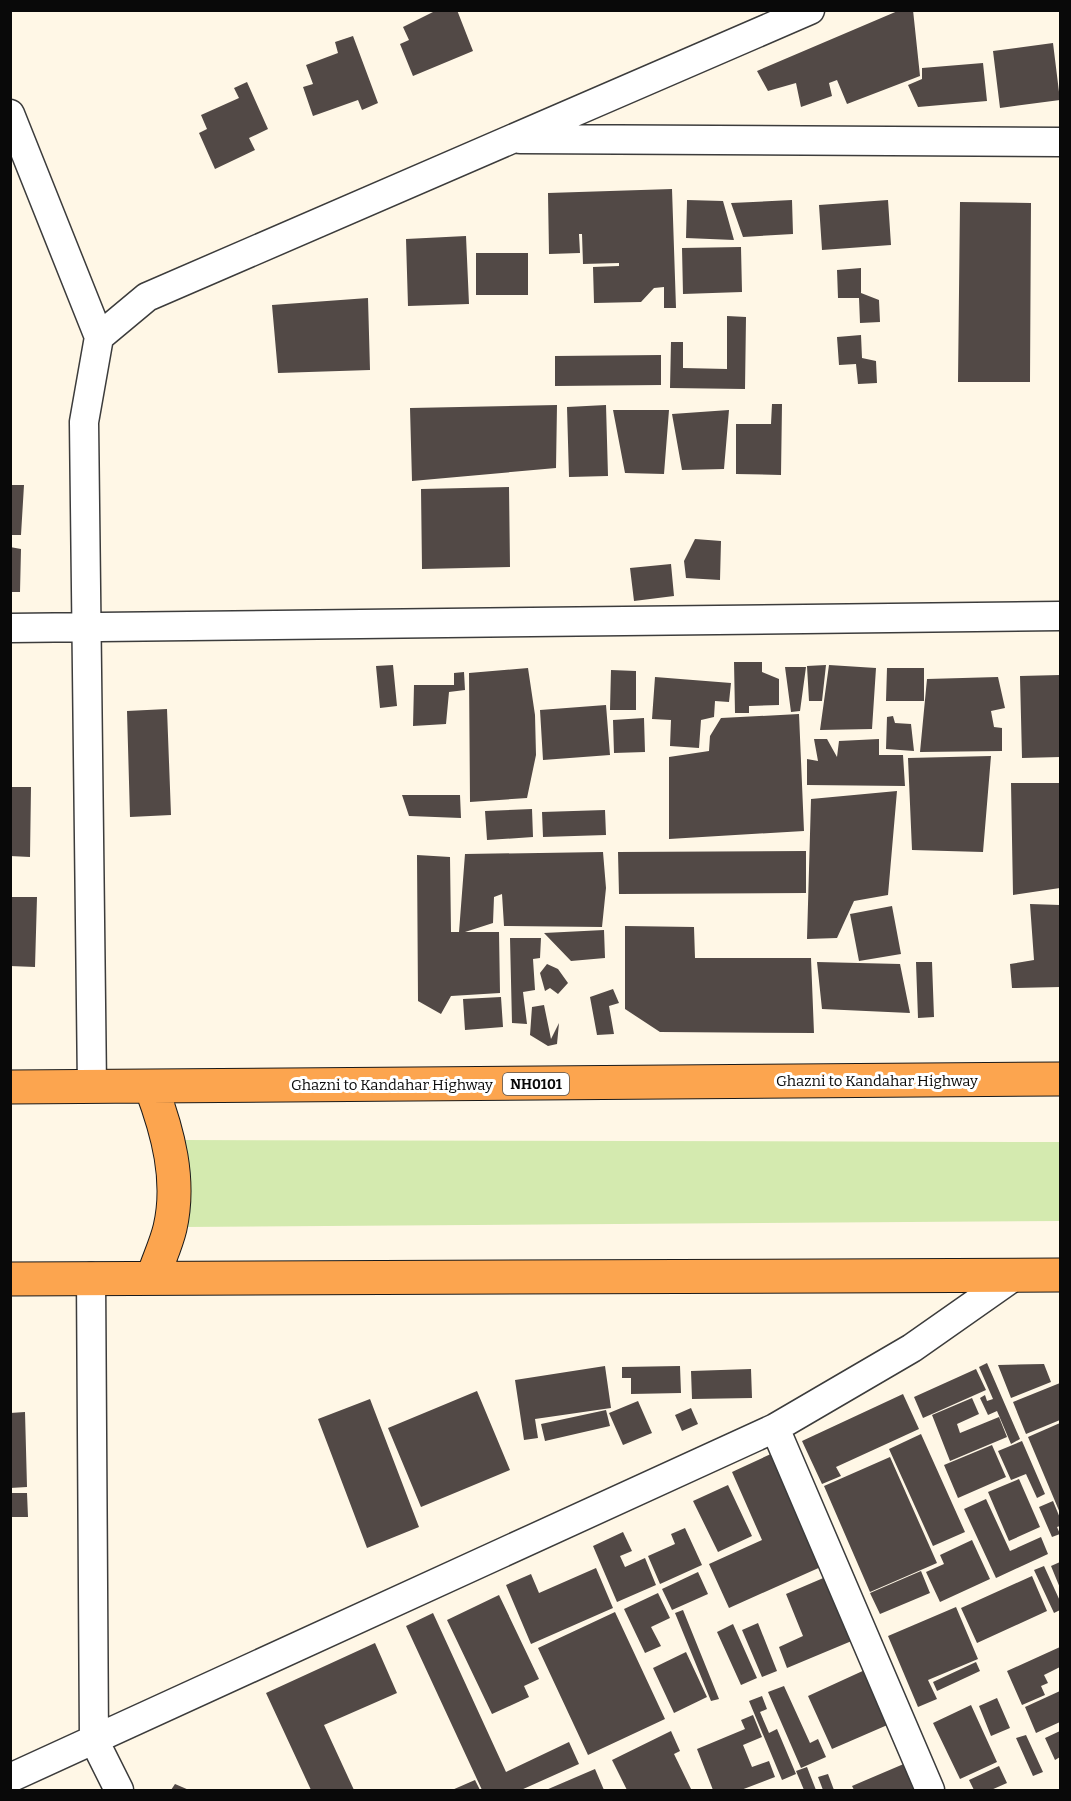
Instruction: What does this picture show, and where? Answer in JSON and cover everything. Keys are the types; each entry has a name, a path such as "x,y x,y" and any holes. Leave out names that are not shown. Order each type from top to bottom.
{"highway":[{"name":"Ghazni to Kandahar Highway","path":"10,1087 1060,1079"},
{"path":"151,1087 165,1124 175,1176 170,1228 153,1277"},
{"path":"10,1279 1060,1275"}],"street":[{"path":"99,337 147,297 810,10"},
{"path":"10,114 99,337 84,422 92,1087"},
{"path":"509,140 1060,142"},
{"path":"10,628 1060,616"},
{"path":"10,1778 775,1428 912,1348 1016,1275"},
{"path":"91,1277 94,1740 119,1791"},
{"path":"775,1428 930,1791"}],"green space":[{"path":"180,1140 1060,1142 1060,1221 182,1227"}],"building":[{"path":"437,10 457,10 473,51 413,76 400,44 409,40 403,27"},
{"path":"900,10 913,10 920,76 847,104 837,80 829,83 832,96 801,107 796,83 768,91 757,71"},
{"path":"353,36 378,103 362,110 358,100 313,116 303,87 313,84 306,65 338,53 335,42"},
{"path":"1053,43 1060,100 1000,108 993,51"},
{"path":"983,63 987,101 918,107 908,85 922,79 922,68"},
{"path":"247,82 268,129 249,138 255,150 215,169 199,133 207,129 201,115 239,98 234,88"},
{"path":"672,189 676,308 664,308 664,287 654,288 641,302 594,303 593,267 619,266 619,263 583,264 582,234 579,234 580,253 549,254 548,193"},
{"path":"687,200 723,201 734,240 686,238"},
{"path":"792,200 793,234 743,237 731,203"},
{"path":"888,200 891,245 822,250 819,205"},
{"path":"960,202 1031,203 1030,382 958,382"},
{"path":"466,236 469,304 408,306 406,239"},
{"path":"741,247 742,292 683,294 682,248"},
{"path":"476,253 528,253 528,295 476,295"},
{"path":"861,268 861,293 879,300 880,322 860,323 859,298 838,298 837,270"},
{"path":"368,298 370,370 278,373 272,305"},
{"path":"727,316 746,317 745,389 670,388 671,342 683,342 683,368 727,369"},
{"path":"861,335 862,358 876,361 877,383 858,384 856,364 839,365 837,337"},
{"path":"661,355 661,385 555,386 555,356"},
{"path":"772,404 782,404 781,475 736,474 736,424 771,424"},
{"path":"557,405 556,468 412,481 410,408"},
{"path":"606,405 608,476 569,477 567,407"},
{"path":"613,410 669,410 664,474 625,473"},
{"path":"729,410 724,469 682,470 672,414"},
{"path":"10,485 24,485 21,535 10,535"},
{"path":"509,487 510,567 422,569 421,489"},
{"path":"695,539 721,541 720,580 686,578 684,561"},
{"path":"10,547 21,549 20,592 10,592"},
{"path":"671,564 674,596 634,601 630,568"},
{"path":"734,662 762,662 762,672 779,679 779,705 749,706 749,713 735,713"},
{"path":"393,665 397,706 380,708 376,666"},
{"path":"826,665 822,701 809,701 807,666"},
{"path":"829,665 876,668 872,729 820,730"},
{"path":"785,667 806,667 800,711 791,712"},
{"path":"528,668 535,715 536,755 527,798 470,802 469,673"},
{"path":"887,668 924,668 924,701 886,701"},
{"path":"611,670 636,671 636,710 610,710"},
{"path":"464,672 465,690 449,692 446,724 413,726 414,685 454,685 454,673"},
{"path":"1060,675 1060,757 1022,758 1020,676"},
{"path":"655,677 731,683 729,702 715,701 714,717 701,720 699,748 670,746 671,720 652,719"},
{"path":"998,677 1005,708 991,711 994,727 1002,728 1002,751 920,752 927,679"},
{"path":"606,705 610,755 543,760 540,710"},
{"path":"167,709 171,815 130,817 127,711"},
{"path":"799,714 804,831 669,839 669,757 709,751 710,736 721,718"},
{"path":"893,716 895,723 911,724 914,751 886,749 887,717"},
{"path":"644,718 645,752 614,753 613,720"},
{"path":"814,739 827,739 837,757 839,741 879,739 879,755 903,755 905,786 807,785 807,759 818,761"},
{"path":"991,756 983,852 912,850 908,758"},
{"path":"1011,783 1060,783 1060,888 1013,895"},
{"path":"10,787 31,787 30,857 10,856"},
{"path":"897,791 888,895 854,901 837,938 807,939 811,799"},
{"path":"402,795 460,795 461,818 409,816"},
{"path":"532,809 533,837 487,840 485,811"},
{"path":"605,810 606,835 543,837 542,812"},
{"path":"806,851 806,893 619,894 618,852"},
{"path":"603,852 606,888 602,927 504,926 502,894 494,897 493,923 465,932 499,932 500,993 451,996 441,1014 418,1001 417,855 450,857 451,932 459,932 465,854"},
{"path":"10,897 37,897 35,967 10,966"},
{"path":"1030,904 1060,905 1060,987 1012,988 1010,964 1034,960"},
{"path":"892,906 901,954 859,961 850,914"},
{"path":"625,926 694,927 695,958 811,958 814,1033 660,1032 625,1009"},
{"path":"604,930 605,958 571,961 544,933"},
{"path":"510,938 541,938 540,958 533,959 535,990 523,992 527,1024 512,1023"},
{"path":"817,962 900,964 910,1013 822,1009"},
{"path":"916,962 932,962 934,1017 918,1018"},
{"path":"547,964 558,969 568,983 558,994 550,988 545,991 540,973"},
{"path":"613,989 619,1003 609,1006 614,1034 597,1035 590,997"},
{"path":"501,997 503,1027 465,1030 463,999"},
{"path":"544,1005 551,1039 559,1023 557,1044 548,1046 530,1035 532,1007"},
{"path":"987,1363 1020,1439 1011,1444 997,1411 988,1415 980,1398 985,1395 987,1401 993,1399 979,1367"},
{"path":"1044,1364 1051,1382 1011,1398 998,1365"},
{"path":"605,1366 611,1408 535,1419 538,1438 524,1440 515,1380"},
{"path":"680,1366 681,1393 631,1394 631,1378 622,1378 622,1367"},
{"path":"751,1369 752,1398 692,1399 691,1371"},
{"path":"976,1369 986,1390 923,1418 914,1397"},
{"path":"1060,1383 1060,1420 1026,1434 1013,1402"},
{"path":"477,1391 510,1470 421,1507 388,1428"},
{"path":"903,1394 919,1429 836,1467 841,1476 822,1484 802,1441"},
{"path":"972,1398 979,1414 957,1424 960,1433 999,1417 1007,1437 950,1461 932,1415"},
{"path":"370,1399 419,1527 367,1548 318,1419"},
{"path":"638,1401 652,1433 623,1445 609,1413"},
{"path":"691,1408 698,1424 682,1431 675,1415"},
{"path":"606,1410 610,1426 545,1441 541,1424"},
{"path":"25,1412 27,1487 10,1488 10,1413"},
{"path":"1060,1423 1060,1513 1028,1437"},
{"path":"921,1434 965,1532 933,1546 889,1449"},
{"path":"1022,1441 1045,1494 1037,1498 1026,1474 1011,1480 998,1451"},
{"path":"992,1445 1006,1477 958,1498 944,1465"},
{"path":"773,1453 823,1566 729,1608 709,1564 762,1540 732,1472"},
{"path":"890,1457 937,1563 870,1592 824,1486"},
{"path":"1019,1479 1040,1527 1009,1541 988,1492"},
{"path":"728,1485 752,1536 718,1552 693,1501"},
{"path":"10,1493 27,1493 28,1517 10,1517"},
{"path":"986,1499 1010,1551 1041,1537 1048,1554 996,1578 964,1509"},
{"path":"1053,1501 1060,1518 1060,1526 1057,1527 1060,1534 1052,1537 1039,1507"},
{"path":"685,1528 702,1565 660,1584 648,1556 675,1544 671,1534"},
{"path":"623,1532 632,1551 620,1556 625,1567 645,1558 656,1585 617,1602 593,1546"},
{"path":"972,1540 990,1579 940,1602 926,1572 944,1564 940,1555"},
{"path":"1060,1562 1060,1588 1051,1566"},
{"path":"1044,1566 1060,1601 1060,1610 1054,1613 1034,1570"},
{"path":"596,1568 613,1608 531,1644 506,1585 531,1574 539,1593"},
{"path":"921,1571 930,1593 880,1614 870,1593"},
{"path":"698,1572 708,1594 672,1610 662,1589"},
{"path":"828,1576 854,1640 787,1668 779,1647 803,1636 786,1594"},
{"path":"1032,1576 1047,1611 977,1643 961,1608"},
{"path":"658,1593 670,1618 651,1627 661,1646 645,1653 624,1609"},
{"path":"499,1595 539,1679 524,1686 529,1697 492,1714 447,1620"},
{"path":"956,1607 978,1659 928,1680 937,1699 918,1707 888,1636"},
{"path":"683,1610 719,1699 711,1701 675,1613"},
{"path":"615,1612 665,1719 588,1755 538,1648"},
{"path":"433,1613 506,1772 569,1742 579,1764 521,1790 482,1790 406,1626"},
{"path":"758,1623 777,1671 762,1677 742,1630"},
{"path":"733,1624 757,1678 741,1685 717,1632"},
{"path":"375,1643 397,1693 324,1725 354,1790 311,1790 266,1693"},
{"path":"1060,1647 1060,1667 1044,1675 1048,1683 1041,1686 1045,1695 1022,1705 1007,1671"},
{"path":"686,1652 707,1697 674,1713 653,1668"},
{"path":"976,1662 980,1671 937,1691 933,1682"},
{"path":"867,1669 892,1723 832,1749 808,1696"},
{"path":"784,1686 810,1743 818,1739 826,1757 801,1768 768,1692"},
{"path":"1060,1691 1060,1722 1036,1733 1025,1707"},
{"path":"762,1696 767,1709 760,1712 769,1733 777,1729 796,1774 782,1780 749,1701"},
{"path":"997,1698 1010,1728 991,1736 979,1706"},
{"path":"971,1705 997,1762 960,1779 933,1723"},
{"path":"753,1715 762,1737 743,1745 752,1767 769,1761 775,1777 741,1790 713,1790 697,1749 745,1729 741,1720"},
{"path":"671,1731 680,1751 674,1754 691,1789 627,1790 612,1760"},
{"path":"1060,1731 1060,1757 1055,1760 1045,1738"},
{"path":"1026,1735 1043,1772 1033,1776 1016,1738"},
{"path":"906,1763 918,1790 854,1790 852,1786"},
{"path":"999,1766 1007,1783 991,1790 974,1790 969,1780"},
{"path":"807,1767 816,1790 804,1790 796,1771"},
{"path":"595,1769 604,1790 546,1790"},
{"path":"828,1774 834,1790 823,1790 818,1777"},
{"path":"475,1780 480,1790 452,1790"},
{"path":"175,1784 189,1790 171,1790"}]}
